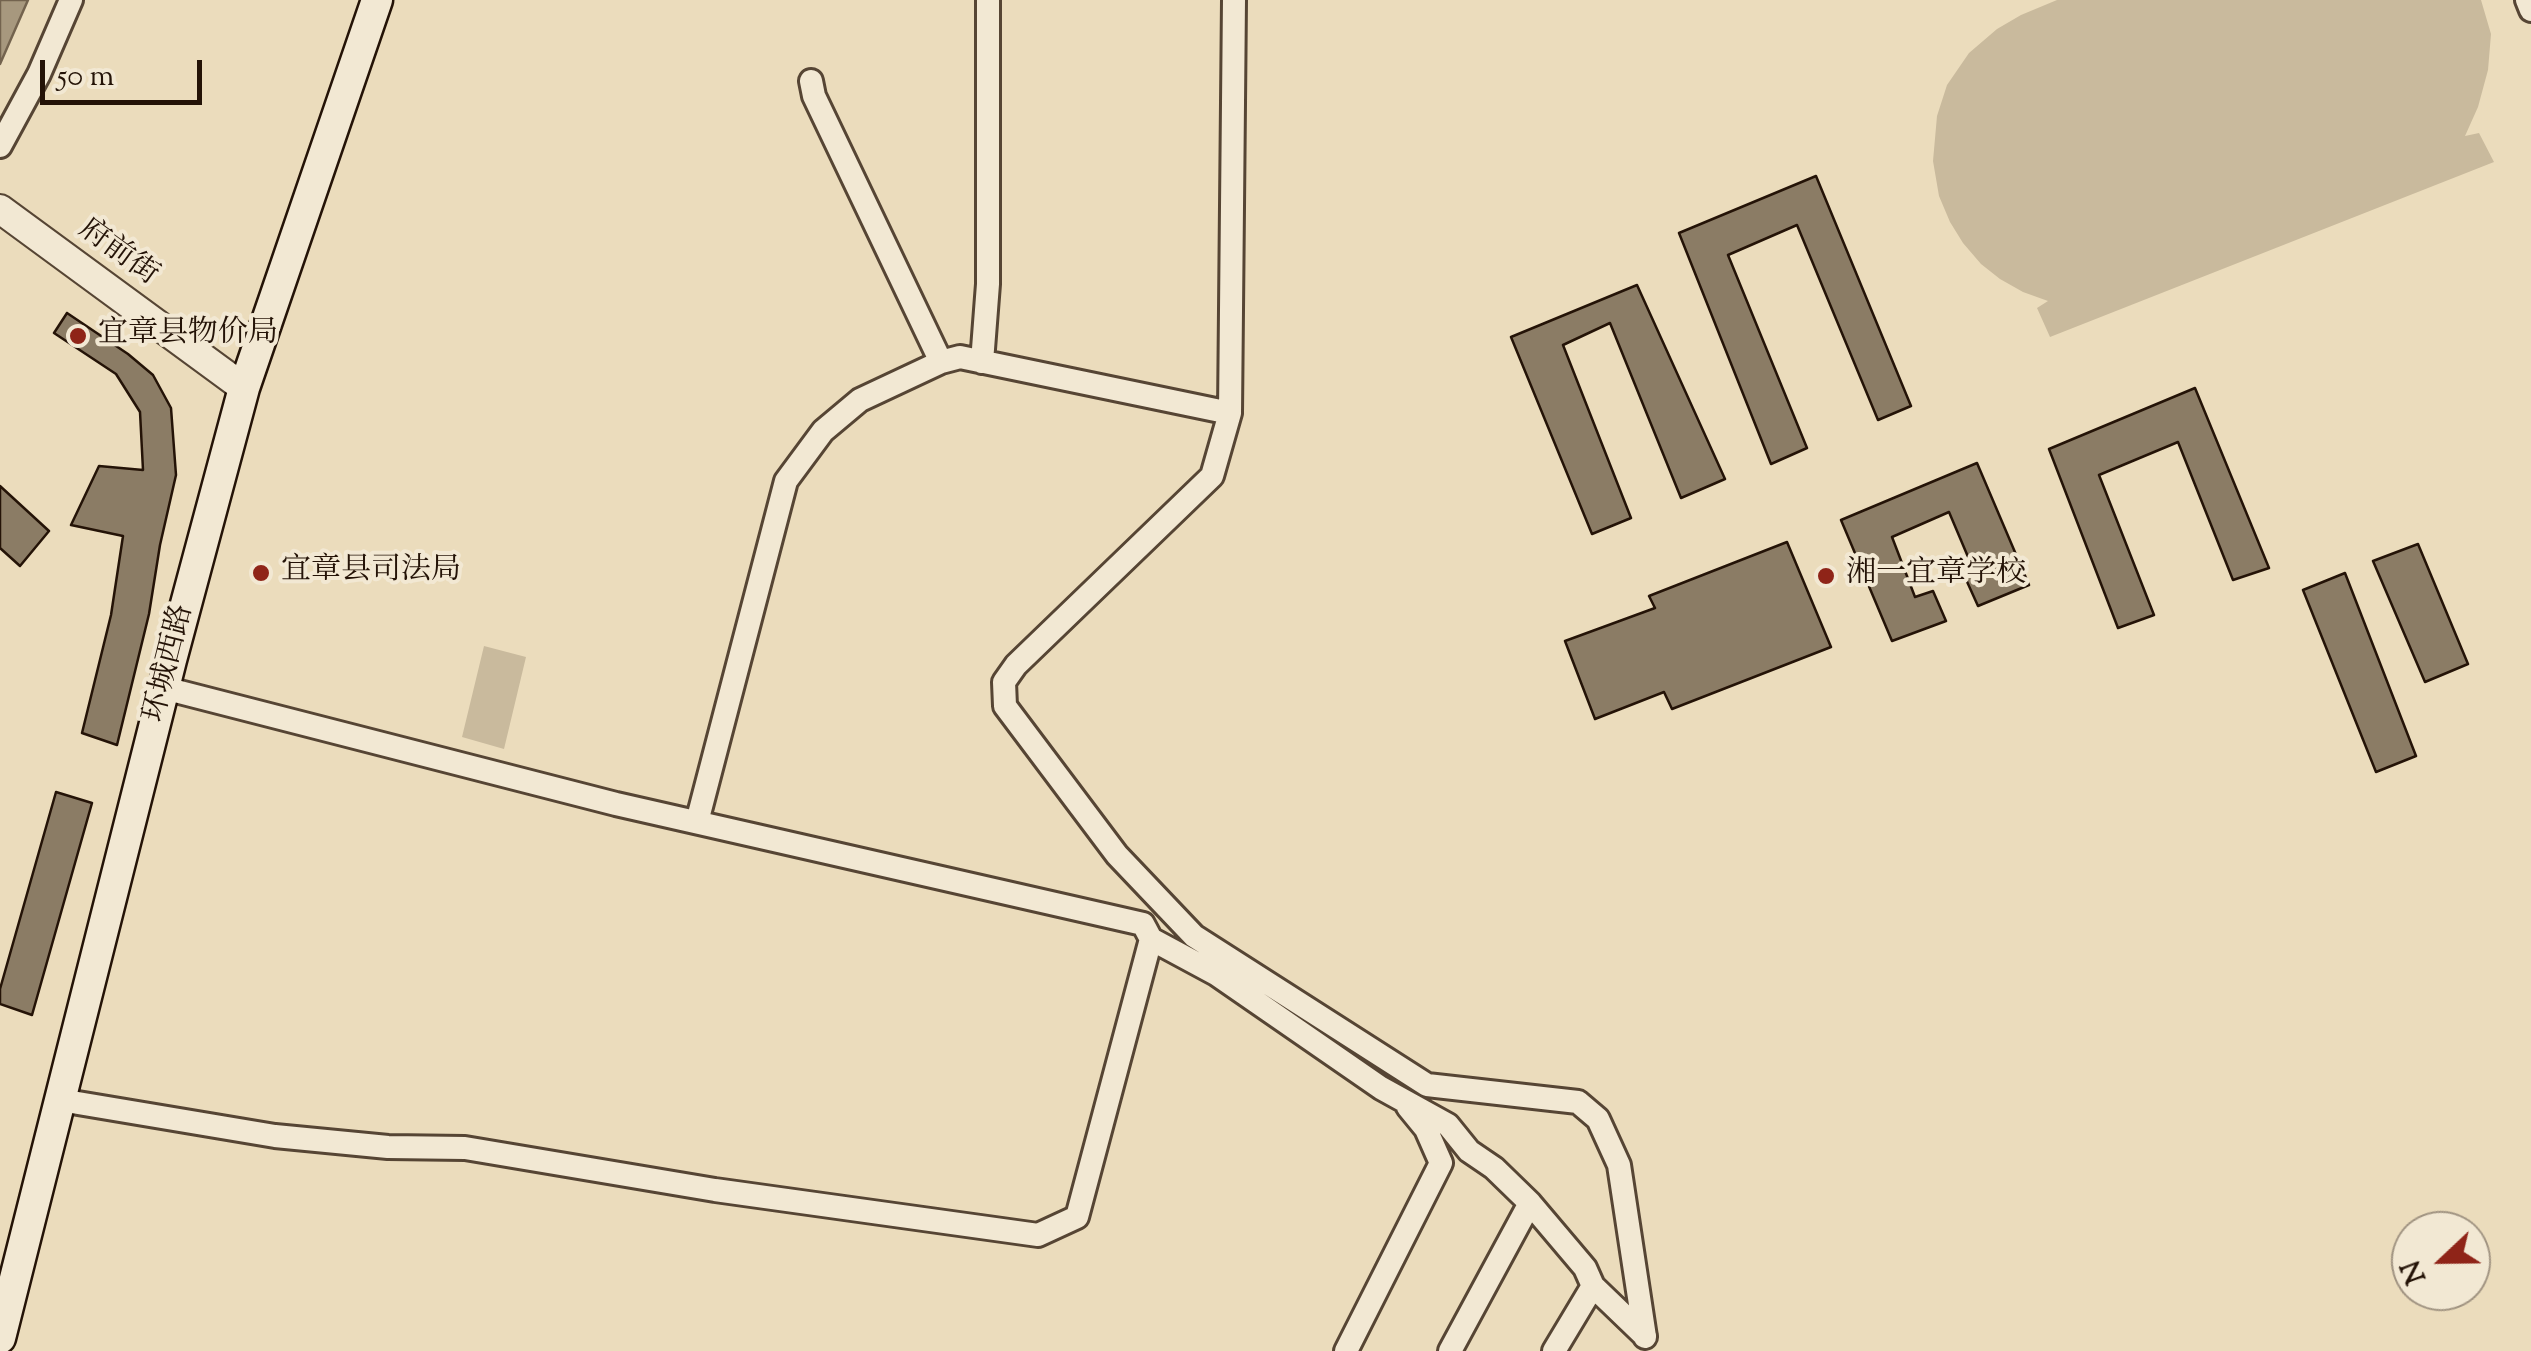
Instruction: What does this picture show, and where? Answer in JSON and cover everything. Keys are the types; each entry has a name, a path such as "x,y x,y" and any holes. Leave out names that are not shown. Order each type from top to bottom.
{"main road":[{"name":"环城西路","path":"0,1338 244,388 377,0"}],"street":[{"path":"0,146 39,74 71,0"},
{"path":"982,362 988,284 988,0"},
{"path":"1234,0 1230,412 1212,476 1016,665 1004,682 1005,706 1117,855 1194,936 1427,1085 1578,1102 1598,1118 1619,1166 1646,1344"},
{"path":"811,81 814,96 941,362"},
{"name":"府前街","path":"0,209 244,388"},
{"path":"696,822 786,481 823,431 860,400 960,357 1230,412"},
{"path":"164,688 616,804 1143,924 1151,939 1216,974 1381,1088 1448,1125 1469,1151 1494,1168 1530,1203 1585,1268 1593,1286 1646,1344"},
{"path":"60,1100 275,1136 465,1148 715,1190 1038,1235 1078,1217 1151,939"},
{"path":"1346,1351 1441,1163 1426,1129 1400,1098"},
{"path":"1450,1351 1530,1203"},
{"path":"1554,1351 1593,1286"}],"shaded area":[{"path":"0,0 28,0 0,64"},
{"path":"2057,0 2481,0 2491,34 2488,70 2465,136 2479,133 2494,162 2050,337 2037,308 2048,301 2000,279 1963,243 1939,196 1933,161 1937,116 1947,85 1969,53 1997,29"},
{"path":"484,646 526,657 504,749 462,737"}],"building":[{"path":"1816,176 1911,406 1878,420 1797,225 1728,255 1807,448 1771,464 1679,233"},
{"path":"1637,285 1725,479 1681,498 1610,323 1563,345 1631,518 1592,534 1511,337"},
{"path":"67,313 153,375 171,408 176,475 149,614 117,745 82,733 111,615 123,536 71,525 99,466 143,470 140,412 116,374 54,333"},
{"path":"2195,388 2269,568 2233,580 2178,442 2099,475 2154,615 2118,628 2049,449"},
{"path":"1977,463 2029,585 1978,606 1964,575 1974,571 1949,512 1892,537 1915,597 1933,591 1946,621 1892,641 1841,520"},
{"path":"0,486 49,531 20,566 0,548"},
{"path":"1787,542 1831,647 1672,709 1664,692 1595,719 1565,641 1655,608 1649,596"},
{"path":"2418,544 2468,664 2425,682 2373,561"},
{"path":"2345,573 2416,756 2376,772 2303,590"},
{"path":"56,792 92,803 32,1015 0,1004 0,989"}],"place":[{"name":"宜章县物价局","path":"78,336"},
{"name":"宜章县司法局","path":"261,573"},
{"name":"湘一宜章学校","path":"1826,576"}]}
